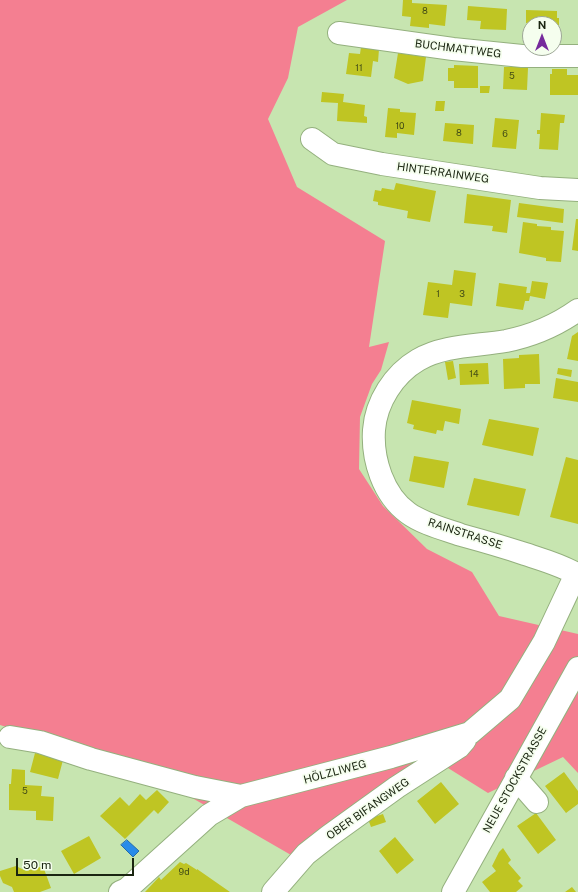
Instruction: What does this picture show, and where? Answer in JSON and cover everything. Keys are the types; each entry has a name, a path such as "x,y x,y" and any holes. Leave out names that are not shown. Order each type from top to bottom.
{"street":[{"name":"BUCHMATTWEG","path":"339,33 453,49 522,56 578,56"},
{"name":"HINTERRAINWEG","path":"312,139 333,154 382,164 540,188 578,190"},
{"name":"RAINSTRASSE","path":"577,575 554,563 442,529 408,513 397,503 383,481 375,455 373,440 374,425 383,398 392,384 417,360 442,351 519,338 553,324 578,310"},
{"name":"HÖLZLIWEG","path":"10,737 40,742 92,759 195,786 241,796 391,757 470,733 510,699 544,642 577,575"},
{"name":"NEUE STOCKSTRASSE","path":"453,892 578,668"},
{"name":"OBER BIFANGWEG","path":"273,892 306,854 398,787 459,747 470,733"},
{"path":"516,778 537,802"},
{"path":"120,892 127,889 209,815 241,796"}],"shaded area":[{"path":"0,0 347,0 298,27 288,78 268,119 297,187 385,241 369,347 389,342 381,370 372,384 360,417 359,469 383,506 427,549 472,572 499,616 578,634 578,773 563,757 488,793 440,763 291,855 142,769 0,725"}],"water":[{"path":"127,840 139,851 133,857 121,845"}],"building":[{"path":"403,0 412,0 412,3 447,5 445,26 429,24 429,28 410,26 411,17 402,16"},
{"path":"468,6 507,9 506,30 480,29 481,21 467,20"},
{"path":"526,10 557,11 557,16 526,16"},
{"path":"361,47 379,49 378,62 373,61 371,77 346,74 349,53 360,54"},
{"path":"398,53 426,57 423,81 408,84 394,78"},
{"path":"454,65 478,66 478,88 454,88 454,81 448,81 448,68 454,68"},
{"path":"514,65 528,68 527,90 503,89 504,67 513,67"},
{"path":"552,69 567,69 567,75 578,75 578,95 550,95 550,74 552,74"},
{"path":"480,86 490,86 489,93 480,93"},
{"path":"322,92 344,94 343,102 365,105 364,116 367,117 367,123 337,121 338,103 321,102"},
{"path":"436,101 445,101 444,111 435,111"},
{"path":"388,108 400,109 400,112 416,113 414,135 397,133 397,138 385,137"},
{"path":"541,113 565,115 564,123 560,123 558,150 539,149 540,134 537,134 537,130 540,130"},
{"path":"495,118 519,120 516,149 492,147"},
{"path":"445,123 474,125 473,144 443,141"},
{"path":"396,183 436,191 430,222 407,218 408,211 378,205 378,202 373,201 375,190 381,191 382,188 394,190"},
{"path":"467,194 511,200 507,233 492,231 493,226 464,223"},
{"path":"519,203 564,209 563,223 517,217"},
{"path":"576,219 578,219 578,251 572,250"},
{"path":"523,222 537,224 537,226 551,227 551,230 564,231 561,262 546,261 546,258 519,253"},
{"path":"454,270 476,273 472,306 450,303 448,318 423,315 428,282 452,285"},
{"path":"532,281 548,283 545,299 530,296 529,301 525,301 523,310 496,306 499,283 527,287 526,293 530,293"},
{"path":"578,332 578,361 567,359 572,336"},
{"path":"539,354 540,384 525,384 525,388 504,389 503,359 519,358 519,355"},
{"path":"453,361 456,378 448,380 445,362"},
{"path":"488,363 489,384 460,385 459,364"},
{"path":"558,368 572,370 571,377 557,374"},
{"path":"556,378 578,382 578,402 553,398"},
{"path":"412,400 461,409 459,424 445,421 443,431 437,430 436,434 413,429 414,425 407,423"},
{"path":"489,419 539,428 533,456 482,445"},
{"path":"414,456 449,462 444,488 409,481"},
{"path":"566,457 578,460 578,524 550,517"},
{"path":"474,478 526,489 519,516 467,505"},
{"path":"35,753 63,760 58,779 30,772"},
{"path":"12,769 25,770 25,785 42,786 41,796 54,797 53,821 36,820 36,811 9,810 9,784 11,784"},
{"path":"564,772 578,791 578,804 566,813 545,786"},
{"path":"441,782 459,804 435,824 417,801"},
{"path":"157,790 169,802 158,814 154,810 125,839 100,816 120,797 129,806 140,794 146,800"},
{"path":"536,813 556,840 538,854 517,826"},
{"path":"383,814 386,822 371,827 368,819"},
{"path":"89,836 101,858 74,874 61,851"},
{"path":"395,837 414,860 397,874 379,851"},
{"path":"503,848 511,860 508,863 521,878 518,881 523,886 516,892 490,892 482,882 496,871 492,866 499,852"},
{"path":"180,862 184,864 186,863 197,869 230,892 145,892 159,877 161,880"},
{"path":"16,866 26,871 40,867 44,869 51,888 40,892 14,892 12,887 3,883 0,876 0,871"},
{"path":"572,887 576,892 565,892"}]}
